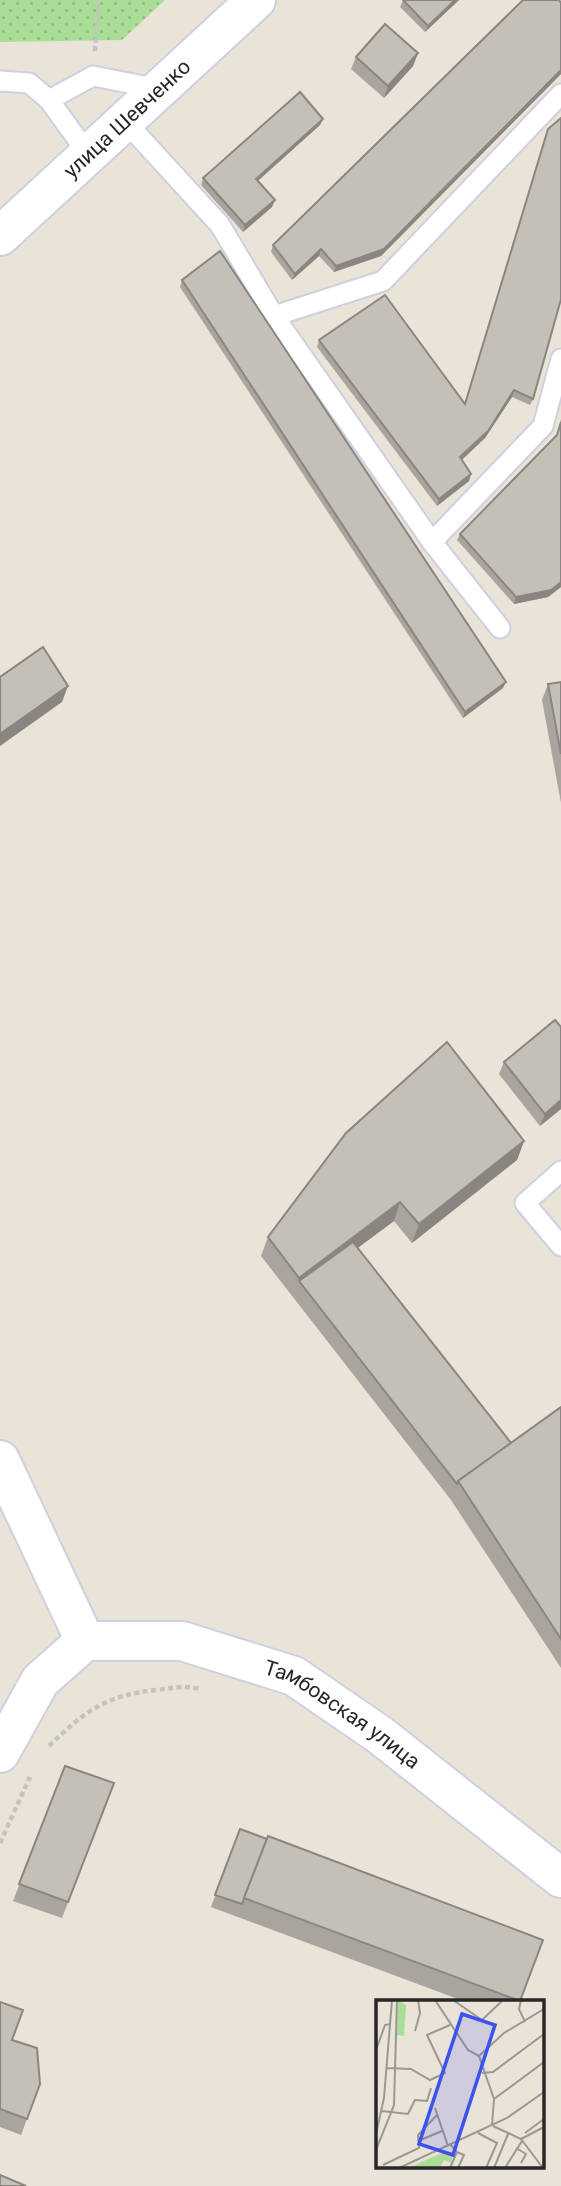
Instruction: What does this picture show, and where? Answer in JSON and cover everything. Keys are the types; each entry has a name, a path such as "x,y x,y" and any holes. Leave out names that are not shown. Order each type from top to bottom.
{"street":[{"name":"улица Шевченко","path":"0,236 256,0"},
{"path":"0,1460 85,1641 40,1681 17,1761"},
{"name":"Тамбовская улица","path":"85,1641 182,1641 294,1676 380,1735 561,1878"}],"lane":[{"path":"49,100 93,76 159,89"},
{"path":"0,81 29,83 49,100 88,154"},
{"path":"274,316 383,281 561,94"},
{"path":"124,120 220,225 274,316 432,542 500,628"},
{"path":"432,542 543,425 561,359"},
{"path":"561,1171 525,1203 561,1246"}],"path":[{"path":"93,76 98,0"},
{"path":"48,1747 76,1719 122,1693 188,1686 213,1692"},
{"path":"0,1843 17,1761"}],"green space":[{"path":"0,0 165,0 122,40 0,42"}],"building":[{"path":"403,0 455,0 428,26"},
{"path":"523,0 559,0 561,3 561,70 384,249 336,266 321,249 295,274 273,245"},
{"path":"385,24 418,53 388,86 356,57"},
{"path":"300,92 323,119 256,179 275,200 245,225 203,178"},
{"path":"561,118 561,299 533,399 514,390 488,431 460,457 471,474 439,499 319,340 385,295 465,404 548,129"},
{"path":"220,251 506,682 465,712 182,280"},
{"path":"561,422 561,582 551,590 516,597 460,534 557,435"},
{"path":"43,647 68,686 0,734 0,677"},
{"path":"561,682 561,754 548,684"},
{"path":"555,1020 561,1027 561,1100 545,1114 504,1062"},
{"path":"447,1042 524,1141 419,1224 400,1202 299,1278 268,1237 346,1133"},
{"path":"353,1242 511,1443 457,1484 299,1281"},
{"path":"561,1407 561,1639 458,1481"},
{"path":"65,1766 114,1783 68,1902 19,1884"},
{"path":"240,1829 267,1839 242,1904 215,1895"},
{"path":"268,1836 543,1940 520,2000 517,2000 244,1898"},
{"path":"0,2002 23,2010 12,2040 37,2048 40,2084 27,2119 0,2109"},
{"path":"0,2175 26,2186 0,2186"}]}
